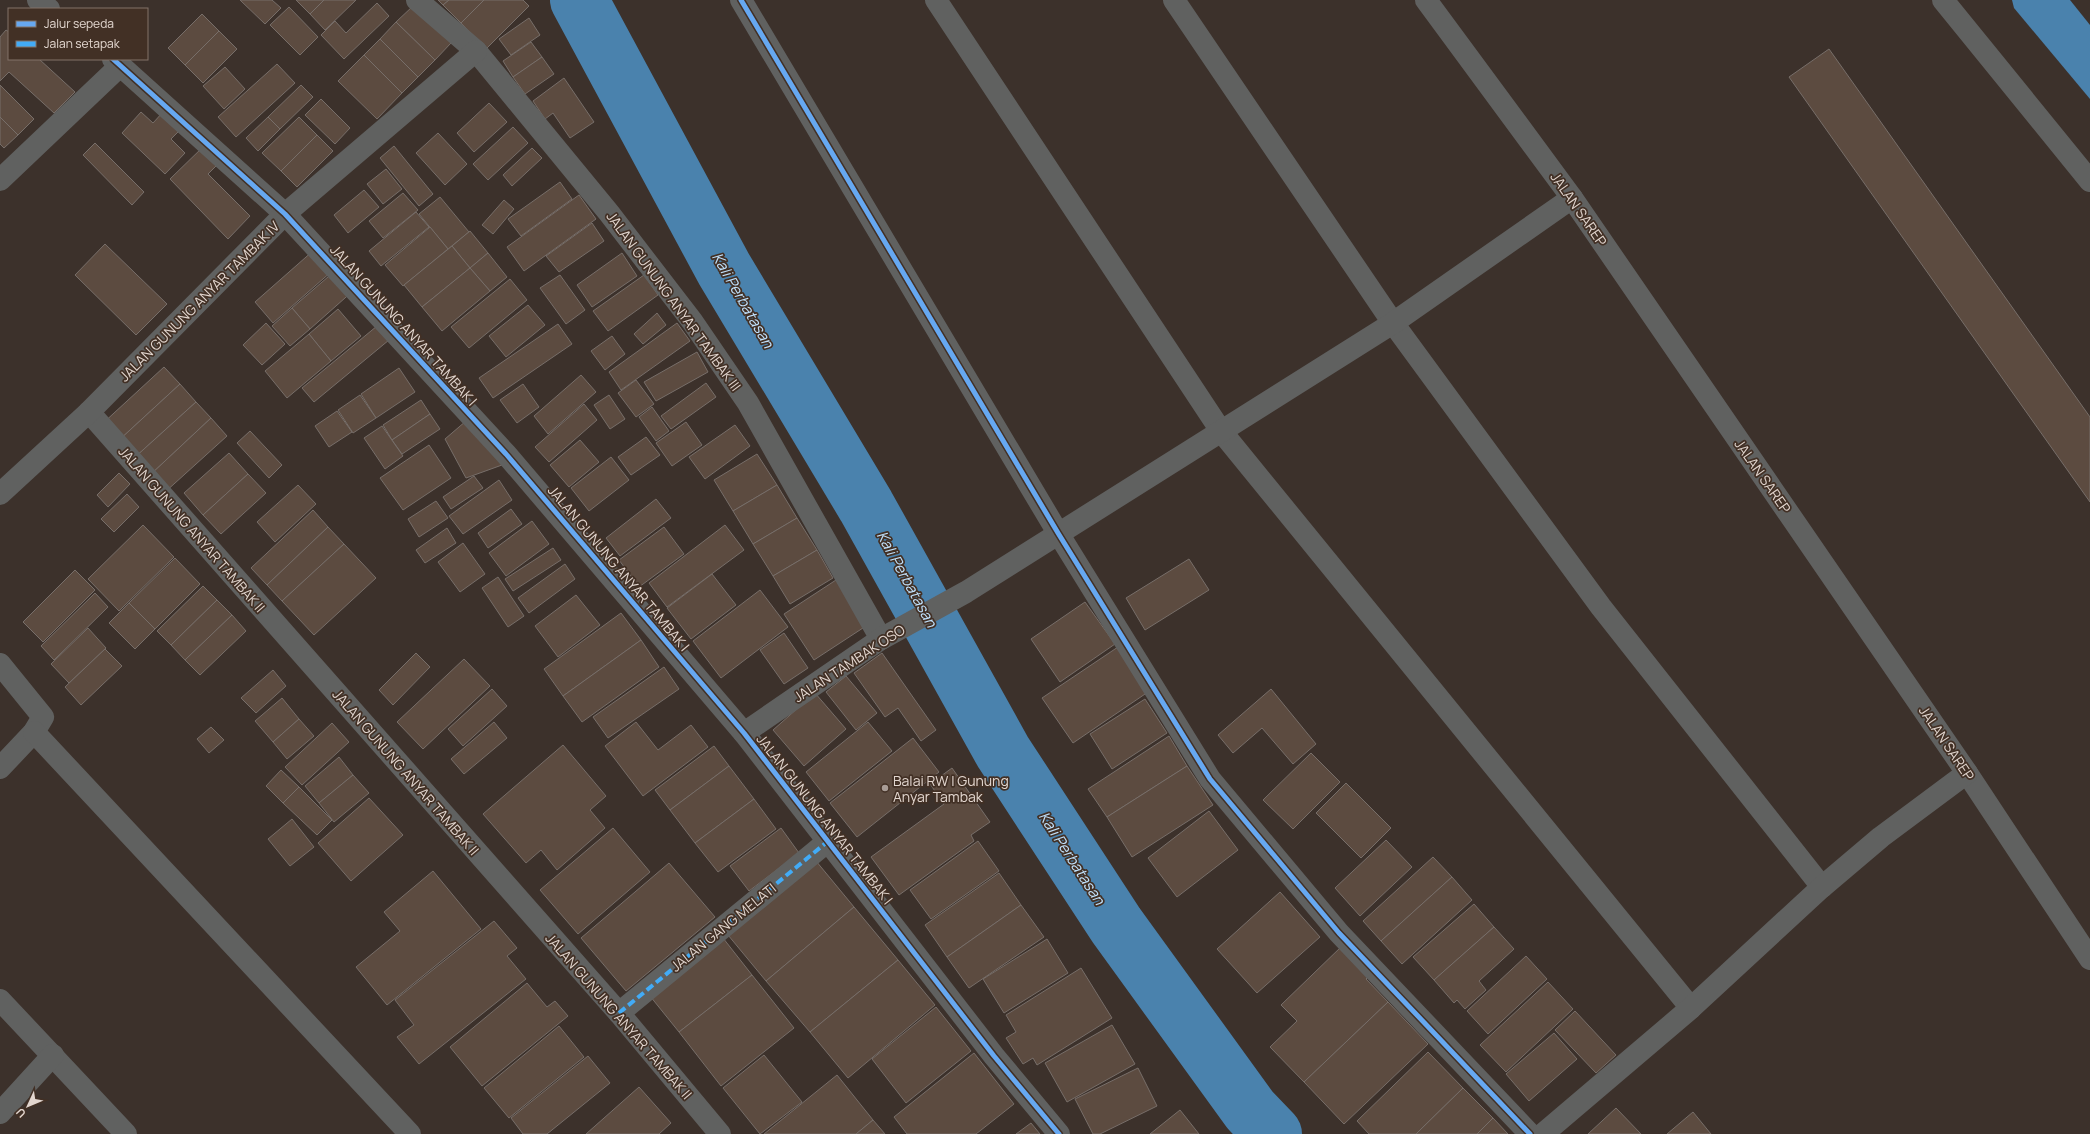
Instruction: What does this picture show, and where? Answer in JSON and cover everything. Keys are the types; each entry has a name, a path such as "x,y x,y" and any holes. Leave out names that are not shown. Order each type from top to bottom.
{"street":[{"path":"38,0 49,8"},
{"name":"JALAN GUNUNG ANYAR TAMBAK III","path":"417,0 476,51 609,213 692,321 748,403 889,635"},
{"path":"741,0 1058,533 1210,778 1339,933 1530,1134"},
{"path":"936,0 1220,431 1691,1008"},
{"path":"1174,0 1393,323 1601,607 1822,886"},
{"name":"JALAN SAREP","path":"1426,0 1572,198 1967,772 2090,959"},
{"path":"1943,0 2090,181"},
{"name":"JALAN GUNUNG ANYAR TAMBAK IV","path":"0,494 296,225 476,51"},
{"path":"0,180 117,62"},
{"name":"JALAN GUNUNG ANYAR TAMBAK I","path":"117,62 296,225 506,454 744,733 994,1056 1059,1134"},
{"name":"JALAN TAMBAK OSO","path":"744,733 889,635 966,592 1393,323 1572,198"},
{"name":"JALAN GUNUNG ANYAR TAMBAK II","path":"89,412 619,1013 720,1134"},
{"path":"0,664 43,717 34,732 0,768"},
{"path":"34,732 410,1134"},
{"path":"1542,1134 1622,1068 1691,1008 1822,886 1881,837 1967,772"},
{"name":"JALAN GANG MELATI","path":"619,1013 827,842"},
{"path":"0,1000 126,1134"},
{"path":"0,1113 53,1056"}],"water":[{"path":"2012,0 2070,0 2090,25 2090,99 2014,8"}],"building":[{"path":"240,0 272,0 281,8 265,24"},
{"path":"296,0 324,0 310,14"},
{"path":"324,0 356,0 325,30 310,14"},
{"path":"438,0 449,0 443,5"},
{"path":"449,0 484,0 461,23 443,5"},
{"path":"484,0 523,0 529,6 486,49 461,23"},
{"path":"377,3 389,16 344,59 321,35 335,21 346,33"},
{"path":"413,6 451,43 435,60 396,22"},
{"path":"289,7 318,37 300,55 270,25"},
{"path":"202,14 219,31 185,65 168,48"},
{"path":"529,18 540,35 511,55 499,39"},
{"path":"396,22 435,60 418,77 380,39"},
{"path":"6,30 8,31 8,60 40,60 75,92 54,113 9,72 0,81 0,37"},
{"path":"219,31 237,49 203,83 185,65"},
{"path":"380,39 418,77 402,93 364,55"},
{"path":"531,42 542,57 513,77 503,61"},
{"path":"1829,49 2090,417 2090,502 1789,77"},
{"path":"364,55 402,93 377,119 338,81"},
{"path":"542,57 554,74 525,94 513,77"},
{"path":"277,64 295,83 236,137 218,117"},
{"path":"225,67 245,89 224,109 203,86"},
{"path":"564,78 594,122 570,138 553,113 545,119 533,101"},
{"path":"0,85 34,119 18,135 0,117"},
{"path":"301,85 313,97 280,129 268,117"},
{"path":"321,99 350,128 335,144 305,115"},
{"path":"489,103 507,122 474,152 457,133"},
{"path":"141,112 153,123 163,112 181,129 171,139 185,153 165,174 122,133"},
{"path":"0,117 18,135 4,148 0,144"},
{"path":"268,117 280,129 258,151 246,138"},
{"path":"299,117 317,135 281,171 262,153"},
{"path":"513,127 528,143 488,180 473,164"},
{"path":"438,133 467,164 445,185 416,153"},
{"path":"317,135 333,151 297,187 281,171"},
{"path":"95,143 144,192 132,205 83,155"},
{"path":"205,145 221,161 208,174 250,216 228,239 170,179"},
{"path":"394,146 433,194 419,206 380,158"},
{"path":"532,148 542,158 512,186 503,175"},
{"path":"386,169 402,189 383,204 367,184"},
{"path":"560,182 572,199 521,236 508,219"},
{"path":"364,190 379,207 348,233 334,215"},
{"path":"403,193 418,210 383,238 369,221"},
{"path":"579,195 596,219 524,271 507,247"},
{"path":"440,197 469,232 448,249 419,214"},
{"path":"504,200 514,209 493,234 482,225"},
{"path":"416,212 429,227 381,266 369,251"},
{"path":"592,223 604,241 559,272 546,256"},
{"path":"430,227 448,249 403,286 385,265"},
{"path":"470,231 488,253 470,268 452,246"},
{"path":"105,244 167,304 136,335 75,275"},
{"path":"452,246 470,268 422,307 404,285"},
{"path":"314,250 332,271 273,323 255,302"},
{"path":"488,253 507,277 490,291 470,268"},
{"path":"622,253 637,276 592,307 577,285"},
{"path":"470,268 490,291 442,331 422,307"},
{"path":"336,270 354,290 310,329 292,308"},
{"path":"560,275 585,310 566,324 540,288"},
{"path":"644,275 658,295 608,331 593,311"},
{"path":"510,279 527,300 469,348 451,327"},
{"path":"528,305 545,325 506,357 489,336"},
{"path":"292,308 310,329 290,346 272,326"},
{"path":"338,309 361,336 331,361 309,334"},
{"path":"657,313 666,325 643,344 634,334"},
{"path":"266,323 285,344 262,365 243,345"},
{"path":"677,323 690,341 621,390 609,372"},
{"path":"558,324 572,344 493,398 479,378"},
{"path":"377,326 389,340 314,402 302,388"},
{"path":"309,334 331,361 287,398 265,371"},
{"path":"612,336 625,354 605,370 591,351"},
{"path":"697,352 708,372 656,401 644,382"},
{"path":"164,367 180,384 117,442 101,425"},
{"path":"399,368 415,392 376,418 361,394"},
{"path":"581,375 596,392 548,434 534,416"},
{"path":"636,380 654,404 636,417 618,393"},
{"path":"706,383 716,397 671,429 661,416"},
{"path":"180,384 196,402 133,459 117,442"},
{"path":"523,384 539,407 517,423 500,400"},
{"path":"360,395 376,418 353,433 338,410"},
{"path":"609,395 625,419 610,429 594,405"},
{"path":"421,400 430,414 392,440 383,425"},
{"path":"196,402 211,418 149,476 133,459"},
{"path":"584,404 597,420 549,462 535,447"},
{"path":"652,407 669,431 656,441 639,417"},
{"path":"337,411 352,432 329,447 315,426"},
{"path":"430,414 440,429 402,454 392,440"},
{"path":"211,418 227,436 164,493 149,476"},
{"path":"466,421 502,465 466,478 445,439"},
{"path":"686,422 702,445 672,466 656,443"},
{"path":"735,425 750,446 705,479 689,457"},
{"path":"382,426 403,456 385,469 364,438"},
{"path":"250,431 282,465 269,478 237,443"},
{"path":"646,437 660,455 631,475 618,457"},
{"path":"580,440 599,462 569,487 550,465"},
{"path":"429,445 451,478 403,510 380,478"},
{"path":"229,453 248,474 203,515 184,493"},
{"path":"757,454 777,485 733,511 714,480"},
{"path":"611,457 629,480 589,511 571,488"},
{"path":"119,473 130,484 108,507 97,495"},
{"path":"248,474 266,493 221,534 203,515"},
{"path":"474,476 483,488 451,509 443,497"},
{"path":"499,480 512,500 463,534 449,516"},
{"path":"298,485 316,504 275,542 257,522"},
{"path":"777,485 797,518 753,544 733,511"},
{"path":"127,494 139,507 114,532 101,519"},
{"path":"656,499 671,518 620,556 606,538"},
{"path":"436,501 448,518 419,537 408,519"},
{"path":"511,509 522,524 488,548 478,533"},
{"path":"313,510 328,527 267,585 251,568"},
{"path":"797,518 817,550 773,576 753,544"},
{"path":"532,521 549,544 506,576 489,553"},
{"path":"143,525 174,557 119,611 88,579"},
{"path":"725,525 744,550 667,607 649,583"},
{"path":"328,527 344,544 282,601 267,585"},
{"path":"664,527 684,554 639,587 619,560"},
{"path":"447,528 456,543 425,563 416,550"},
{"path":"463,543 485,574 460,592 438,562"},
{"path":"344,544 376,578 314,635 282,601"},
{"path":"553,548 561,560 513,591 505,579"},
{"path":"817,550 833,578 790,604 773,576"},
{"path":"175,558 200,584 155,629 129,603"},
{"path":"1189,559 1209,590 1145,630 1126,598"},
{"path":"565,564 575,579 529,613 518,598"},
{"path":"75,570 95,590 43,642 23,622"},
{"path":"712,574 736,605 691,639 667,608"},
{"path":"498,577 524,616 508,627 482,588"},
{"path":"836,580 866,626 814,660 784,614"},
{"path":"203,586 217,600 171,645 157,631"},
{"path":"760,590 788,627 721,678 693,641"},
{"path":"95,593 108,607 54,660 41,646"},
{"path":"576,595 600,625 558,657 535,626"},
{"path":"217,600 232,615 185,660 171,645"},
{"path":"1085,602 1115,644 1060,682 1031,639"},
{"path":"129,603 155,629 135,649 109,623"},
{"path":"621,613 641,640 563,696 544,669"},
{"path":"232,615 246,631 200,675 185,660"},
{"path":"88,628 106,648 69,683 51,664"},
{"path":"784,633 808,668 784,684 760,650"},
{"path":"641,640 659,667 582,722 563,696"},
{"path":"1118,647 1148,692 1073,743 1042,698"},
{"path":"105,649 122,666 81,705 65,687"},
{"path":"416,653 430,667 393,705 379,690"},
{"path":"882,653 936,730 921,741 898,708 885,717 854,673"},
{"path":"464,659 490,686 423,749 397,722"},
{"path":"664,667 679,689 608,738 593,717"},
{"path":"273,670 286,686 256,713 241,698"},
{"path":"846,676 877,713 856,730 826,692"},
{"path":"492,689 507,706 463,746 448,729"},
{"path":"1271,689 1316,744 1293,764 1262,728 1233,753 1218,735"},
{"path":"815,693 846,729 804,766 773,730"},
{"path":"282,698 299,719 273,742 255,721"},
{"path":"1145,699 1167,733 1112,769 1090,734"},
{"path":"299,719 314,736 287,759 273,742"},
{"path":"494,722 507,738 464,774 451,759"},
{"path":"636,722 658,750 691,725 708,747 643,796 605,746"},
{"path":"868,722 892,751 829,801 806,772"},
{"path":"332,723 349,742 302,785 285,767"},
{"path":"211,727 224,740 209,753 197,739"},
{"path":"1169,736 1187,766 1107,817 1088,789"},
{"name":"Balai RW I Gunung Anyar Tambak","path":"913,738 939,772 857,837 830,803"},
{"path":"563,745 606,796 590,810 605,828 557,870 541,850 526,863 483,814"},
{"path":"714,746 729,766 670,810 655,790"},
{"path":"1311,753 1340,782 1293,829 1263,800"},
{"path":"339,757 353,775 319,803 305,786"},
{"path":"729,766 754,799 695,843 670,810"},
{"path":"1187,766 1213,805 1132,857 1107,817"},
{"path":"952,768 990,822 971,835 974,841 899,895 871,857 944,804 930,784"},
{"path":"281,770 299,787 283,803 266,786"},
{"path":"353,775 369,793 334,822 319,803"},
{"path":"1346,783 1391,828 1361,858 1316,813"},
{"path":"299,787 332,820 317,835 283,803"},
{"path":"369,798 403,835 351,881 318,843"},
{"path":"754,799 776,829 718,872 695,843"},
{"path":"1209,811 1238,850 1177,897 1148,858"},
{"path":"292,819 314,847 290,866 268,839"},
{"path":"613,828 650,872 578,934 540,890"},
{"path":"781,828 799,853 749,891 730,866"},
{"path":"1386,840 1412,867 1360,916 1335,888"},
{"path":"978,841 999,871 931,919 910,890"},
{"path":"1433,857 1452,877 1381,941 1363,921"},
{"path":"816,861 854,907 766,981 728,935"},
{"path":"669,863 715,917 626,991 581,938"},
{"path":"433,871 481,929 387,1005 356,967 400,931 384,912"},
{"path":"999,873 1021,905 947,957 925,925"},
{"path":"1452,877 1472,900 1402,964 1381,941"},
{"path":"1280,892 1320,937 1257,993 1217,949"},
{"path":"1474,904 1494,927 1434,980 1413,957"},
{"path":"1021,905 1044,937 969,988 947,957"},
{"path":"854,907 898,960 810,1032 766,981"},
{"path":"494,921 517,948 507,956 526,979 419,1064 397,1037 414,1025 395,1000"},
{"path":"1494,927 1514,949 1479,981 1486,990 1465,1009 1457,1000 1454,1003 1434,980"},
{"path":"723,938 752,975 679,1032 650,996"},
{"path":"1047,939 1068,973 1004,1013 983,979"},
{"path":"1342,946 1370,975 1366,979 1388,1002 1304,1082 1270,1047 1297,1021 1281,1005"},
{"path":"1526,956 1547,979 1488,1034 1467,1011"},
{"path":"898,960 935,1005 848,1078 810,1032"},
{"path":"1081,968 1112,1018 1037,1065 1033,1058 1023,1064 1006,1038 1016,1032 1006,1015"},
{"path":"752,975 794,1028 721,1086 679,1032"},
{"path":"1548,982 1573,1009 1506,1072 1480,1045"},
{"path":"527,983 547,1007 555,1001 568,1016 482,1086 450,1047"},
{"path":"1388,1002 1428,1044 1344,1124 1304,1082"},
{"path":"936,1007 971,1051 906,1103 872,1059"},
{"path":"1575,1011 1616,1055 1596,1073 1555,1030"},
{"path":"1112,1025 1135,1064 1067,1102 1045,1063"},
{"path":"559,1026 584,1057 509,1118 484,1088"},
{"path":"1554,1033 1577,1059 1529,1101 1506,1074"},
{"path":"1428,1052 1463,1088 1416,1134 1369,1134 1357,1121"},
{"path":"974,1053 1014,1104 976,1134 907,1134 894,1117"},
{"path":"764,1055 802,1102 760,1134 723,1088"},
{"path":"588,1056 610,1083 547,1134 523,1134 511,1118"},
{"path":"1138,1068 1157,1106 1100,1134 1093,1134 1075,1099"},
{"path":"837,1075 873,1120 856,1134 764,1134"},
{"path":"639,1087 671,1123 659,1134 586,1134"},
{"path":"1463,1088 1493,1118 1477,1134 1416,1134"},
{"path":"1616,1108 1641,1134 1588,1134"},
{"path":"1180,1110 1199,1134 1150,1134"},
{"path":"1693,1112 1711,1134 1667,1134"},
{"path":"1493,1118 1508,1134 1477,1134"},
{"path":"873,1120 885,1134 856,1134"},
{"path":"1031,1123 1040,1134 1016,1134"}],"waterway":[{"name":"Kali Perbatasan","path":"579,0 724,269 866,506 1003,752 1116,925 1250,1110 1273,1134"}],"marked path":[{"path":"619,1013 827,842"}],"cycle path":[{"path":"741,0 1058,533 1210,779 1339,933 1530,1134"},
{"path":"114,60 285,214 506,454 744,733 994,1056 1059,1134"}],"place":[{"name":"Balai RW I Gunung Anyar Tambak","path":"885,788"}]}
